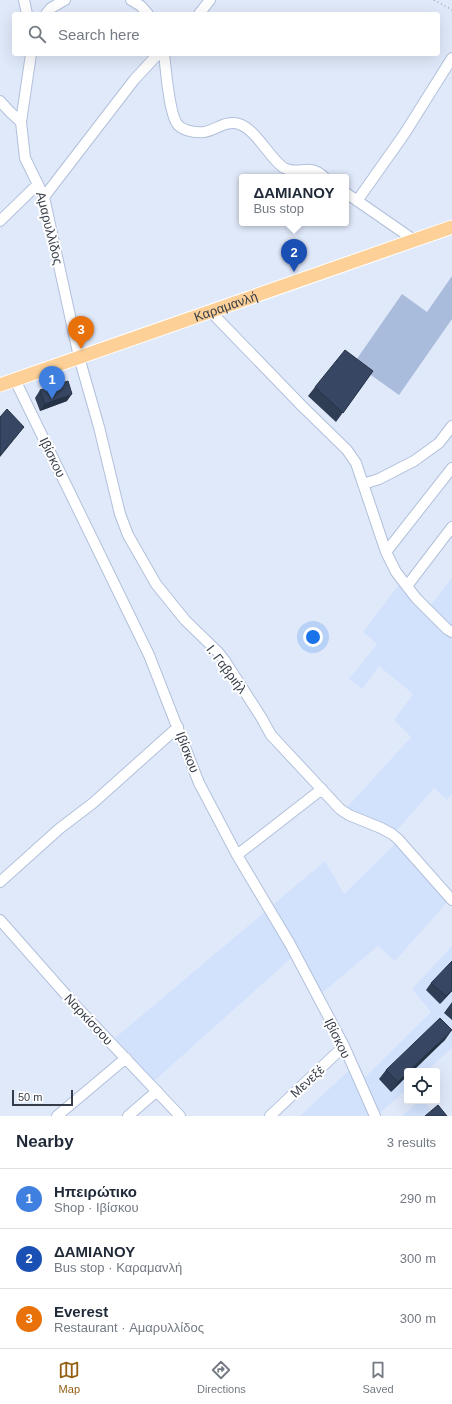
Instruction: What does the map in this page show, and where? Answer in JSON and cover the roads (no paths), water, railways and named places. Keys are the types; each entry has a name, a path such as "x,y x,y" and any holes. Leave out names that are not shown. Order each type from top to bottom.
{"main road":[{"name":"Καραμανλή","path":"0,385 452,227"}],"street":[{"path":"24,0 27,12"},
{"path":"48,12 51,8 65,0"},
{"path":"131,0 142,3 147,12"},
{"path":"201,12 210,0"},
{"name":"Αμαρυλλίδος","path":"31,56 22,122 25,158 44,196 79,357"},
{"path":"44,196 134,80 156,56"},
{"path":"164,56 166,77 174,118 177,124 182,128 204,132 222,124 238,124 245,127 267,148 277,162 285,168 293,171 310,170 318,174"},
{"path":"357,201 406,134 452,58"},
{"path":"0,101 22,122"},
{"path":"0,221 38,184"},
{"path":"349,195 414,240"},
{"path":"210,311 347,450 356,463 386,552 396,572 429,612 452,632"},
{"name":"Ι. Γαβριήλ","path":"79,357 99,427 120,514 128,534 156,584 185,620 226,661 271,735 340,809 350,815 381,828 398,840 452,900"},
{"name":"Ιβίσκου","path":"15,380 149,655 200,783 237,855 290,944 344,1046 375,1116"},
{"path":"363,484 379,479 414,461 439,443 452,426"},
{"path":"386,552 452,468"},
{"path":"407,586 452,527"},
{"path":"0,882 59,829 93,803 178,727"},
{"path":"237,855 322,789"},
{"name":"Ναρκίσσου","path":"0,920 75,1005 180,1116"},
{"name":"Μενεξέ","path":"270,1116 344,1046"},
{"path":"57,1116 126,1058"},
{"path":"128,1116 157,1091"}],"place":[{"name":"ΔΑΜΙΑΝΟΥ","path":"294,272"},
{"name":"Everest","path":"81,349"},
{"name":"Ηπειρώτικο","path":"52,399"}]}
